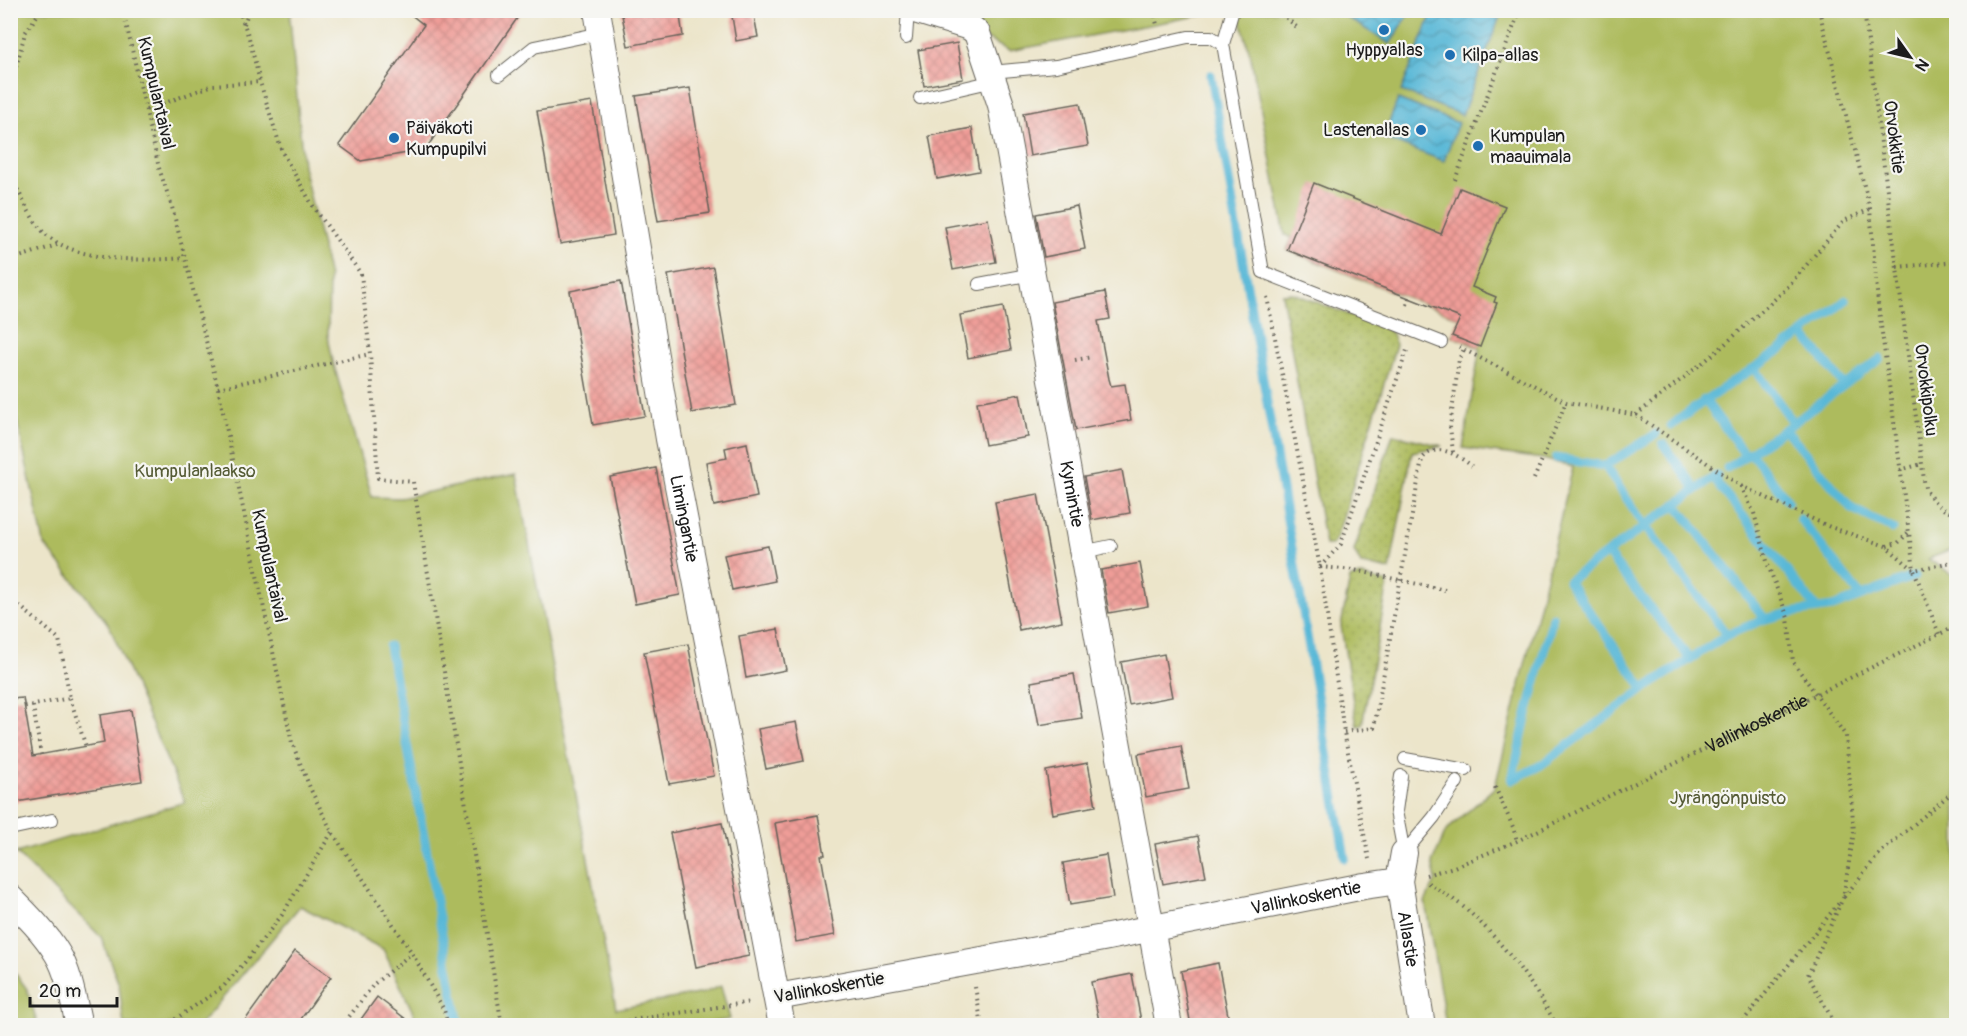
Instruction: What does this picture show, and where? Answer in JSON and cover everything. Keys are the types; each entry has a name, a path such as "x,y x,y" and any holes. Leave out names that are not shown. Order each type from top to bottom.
{"street":[{"name":"Kymintie","path":"915,10 970,27 977,33 1001,105 1169,1026"},
{"name":"Limingantie","path":"599,22 669,439 782,1026"},
{"name":"Allastie","path":"1404,853 1410,879 1422,1026"},
{"name":"Vallinkoskentie","path":"777,998 1410,879"},
{"path":"10,898 39,928 58,954 70,988 79,1026"}],"lane":[{"path":"906,38 908,10"},
{"path":"1233,10 1223,44 1263,272 1441,342"},
{"path":"499,75 534,47 599,22"},
{"path":"920,98 992,76 1056,66 1188,37 1210,37 1223,44"},
{"path":"979,284 1032,274"},
{"path":"1082,552 1111,546"},
{"path":"1405,759 1466,770"},
{"path":"1401,776 1396,811 1404,853"},
{"path":"1404,853 1434,817 1457,782"},
{"path":"10,829 52,820"}],"path":[{"path":"10,90 25,33 41,10"},
{"name":"Kumpulantaival","path":"123,10 159,168 172,207 218,388 292,743 311,790 332,832 412,953 444,1010 448,1026"},
{"path":"239,10 282,152 313,206 361,273 370,354 378,478 412,482 502,1026"},
{"path":"244,24 249,10"},
{"path":"1154,10 1157,24"},
{"path":"1277,10 1299,29"},
{"path":"1455,180 1520,10"},
{"path":"1819,10 1870,209 1878,303 1914,570 1939,634"},
{"name":"Orvokkitie","path":"1864,10 1898,267"},
{"path":"146,110 213,85 260,82"},
{"path":"10,173 40,228 60,244 81,252 112,258 148,261 185,258"},
{"path":"1636,415 1714,353 1785,290 1844,221 1870,209"},
{"path":"10,260 60,244"},
{"path":"1898,267 1956,262"},
{"name":"Orvokkipolku","path":"1898,267 1925,488 1932,500 1943,510 1956,514"},
{"path":"1263,272 1320,567 1344,732 1374,885"},
{"path":"1407,305 1409,298"},
{"path":"1320,567 1341,544 1414,331"},
{"path":"1441,342 1464,349 1566,402 1636,415 1741,486 1830,527 1886,546 1914,570"},
{"path":"1453,452 1450,427 1459,359 1464,349"},
{"path":"218,388 370,354"},
{"path":"1534,479 1566,402"},
{"path":"1344,732 1374,728 1422,459 1426,453 1435,450 1453,452 1472,466"},
{"path":"1900,470 1922,464"},
{"path":"1741,486 1754,513 1768,565 1788,618 1793,662 1846,736 1854,832 1843,898 1808,975 1836,1026"},
{"path":"1886,546 1898,543 1909,533"},
{"path":"1914,570 1956,561"},
{"path":"1320,567 1353,570 1445,590"},
{"path":"10,598 59,639 70,698 86,747"},
{"name":"Vallinkoskentie","path":"1410,879 1454,867 1517,841 1956,626"},
{"path":"24,707 70,698"},
{"path":"33,706 41,754"},
{"path":"1495,787 1517,841"},
{"path":"1739,1026 1880,853 1956,790"},
{"path":"165,1026 223,987 246,962 282,915 332,832"},
{"path":"1410,879 1465,909 1516,962 1535,988 1557,1026"},
{"path":"342,1026 374,984 412,953"},
{"path":"970,963 982,1026"},
{"name":"Vallinkoskentie","path":"610,1026 626,1021 777,998"}],"green space":[{"name":"Kumpulanlaakso","path":"10,11 293,11 290,18 303,166 329,277 328,336 333,362 372,497 400,498 516,474 616,1009 703,993 721,986 730,1019 695,1026 419,1025 383,949 300,906 200,1025 124,1025 119,985 101,937 16,853 185,802 109,625 44,544 11,394 10,320 13,312 10,305"},
{"path":"935,11 1224,11 1009,51"},
{"name":"Jyrängönpuisto","path":"1224,11 1956,11 1956,548 1928,559 1956,577 1956,1025 1446,1025 1425,902 1436,880 1432,863 1446,831 1495,787 1573,467 1543,459 1463,448 1480,348 1452,336 1460,318 1287,250 1292,238 1285,235 1251,58 1241,21"},
{"path":"1293,293 1391,331 1396,345 1337,536 1332,545 1325,545 1282,294"},
{"path":"1393,434 1442,446 1412,452 1390,570 1361,564 1354,551"},
{"path":"1362,576 1388,583 1362,725 1357,726 1341,626 1350,578"},
{"path":"10,966 27,989 38,1025 11,1025"}],"water":[{"name":"Hyppyallas","path":"1350,11 1411,11 1390,44 1346,17"},
{"name":"Kilpa-allas","path":"1433,11 1492,11 1501,14 1462,115 1401,91"},
{"name":"Lastenallas","path":"1398,99 1458,123 1444,161 1383,138"}],"building":[{"path":"405,10 523,10 425,150 361,161 339,145 424,25"},
{"path":"621,10 679,10 683,36 628,46"},
{"path":"731,10 753,10 758,37 736,41"},
{"path":"957,43 963,79 924,86 918,50"},
{"path":"690,88 710,213 658,221 636,96"},
{"path":"592,102 614,235 560,244 537,111"},
{"path":"1080,103 1088,146 1030,156 1023,113"},
{"path":"972,128 979,171 937,179 929,136"},
{"path":"1314,183 1441,234 1460,188 1505,206 1472,287 1496,297 1494,302 1497,303 1480,347 1452,336 1460,318 1287,250"},
{"path":"1077,206 1085,249 1044,257 1036,214"},
{"path":"988,219 996,262 953,270 945,227"},
{"path":"713,267 736,405 692,413 668,275"},
{"path":"621,281 645,416 593,425 570,291"},
{"path":"1105,292 1110,319 1098,321 1109,379 1111,386 1125,384 1131,420 1076,430 1052,302"},
{"path":"1003,307 1011,350 968,358 960,315"},
{"path":"1020,394 1028,437 985,445 977,402"},
{"path":"747,443 757,497 714,506 706,462 727,458 725,448"},
{"path":"656,468 680,595 635,604 610,477"},
{"path":"1122,470 1130,513 1092,520 1084,477"},
{"path":"1038,494 1062,621 1019,630 995,502"},
{"path":"768,546 775,581 732,590 724,555"},
{"path":"1140,563 1148,606 1109,613 1101,570"},
{"path":"778,629 786,670 746,678 739,636"},
{"path":"688,644 714,776 669,784 644,652"},
{"path":"1164,654 1172,697 1129,705 1121,662"},
{"path":"1074,674 1082,718 1039,725 1031,682"},
{"path":"23,698 33,756 104,743 100,715 131,710 142,781 10,803 10,699"},
{"path":"796,722 804,761 766,769 758,729"},
{"path":"1181,746 1189,789 1146,797 1138,754"},
{"path":"1088,763 1096,806 1053,814 1046,771"},
{"path":"818,815 825,855 821,855 835,935 796,942 775,823"},
{"path":"722,823 749,956 696,967 670,833"},
{"path":"1198,836 1206,876 1163,884 1155,844"},
{"path":"1106,855 1113,898 1070,905 1063,863"},
{"path":"295,951 331,977 296,1026 241,1026"},
{"path":"1218,963 1230,1026 1191,1026 1181,971"},
{"path":"1132,974 1142,1026 1100,1026 1091,982"},
{"path":"377,997 415,1026 356,1026"}],"waterway":[{"path":"1211,75 1345,858"},
{"path":"1671,426 1789,344 1846,300"},
{"path":"1803,334 1844,385"},
{"path":"1727,468 1785,429 1880,359"},
{"path":"1754,368 1793,422"},
{"path":"1704,399 1746,456"},
{"path":"1785,429 1851,508 1893,529"},
{"path":"1605,466 1656,434"},
{"path":"1663,444 1696,489"},
{"path":"1751,453 1788,501"},
{"path":"1556,458 1605,466 1645,526 1727,635"},
{"path":"1644,689 1568,581 1717,475"},
{"path":"1713,478 1817,609"},
{"path":"1676,504 1765,619"},
{"path":"1800,519 1861,596"},
{"path":"1607,553 1690,659"},
{"path":"1512,780 1541,765 1644,689 1727,635 1765,619 1833,607 1915,576"},
{"path":"1512,780 1553,617"},
{"path":"389,646 459,1026"}],"place":[{"name":"Hyppyallas","path":"1384,30"},
{"name":"Kilpa-allas","path":"1450,55"},
{"name":"Lastenallas","path":"1421,130"},
{"name":"Päiväkoti Kumpupilvi","path":"394,138"},
{"name":"Kumpulan maauimala","path":"1478,146"}]}
